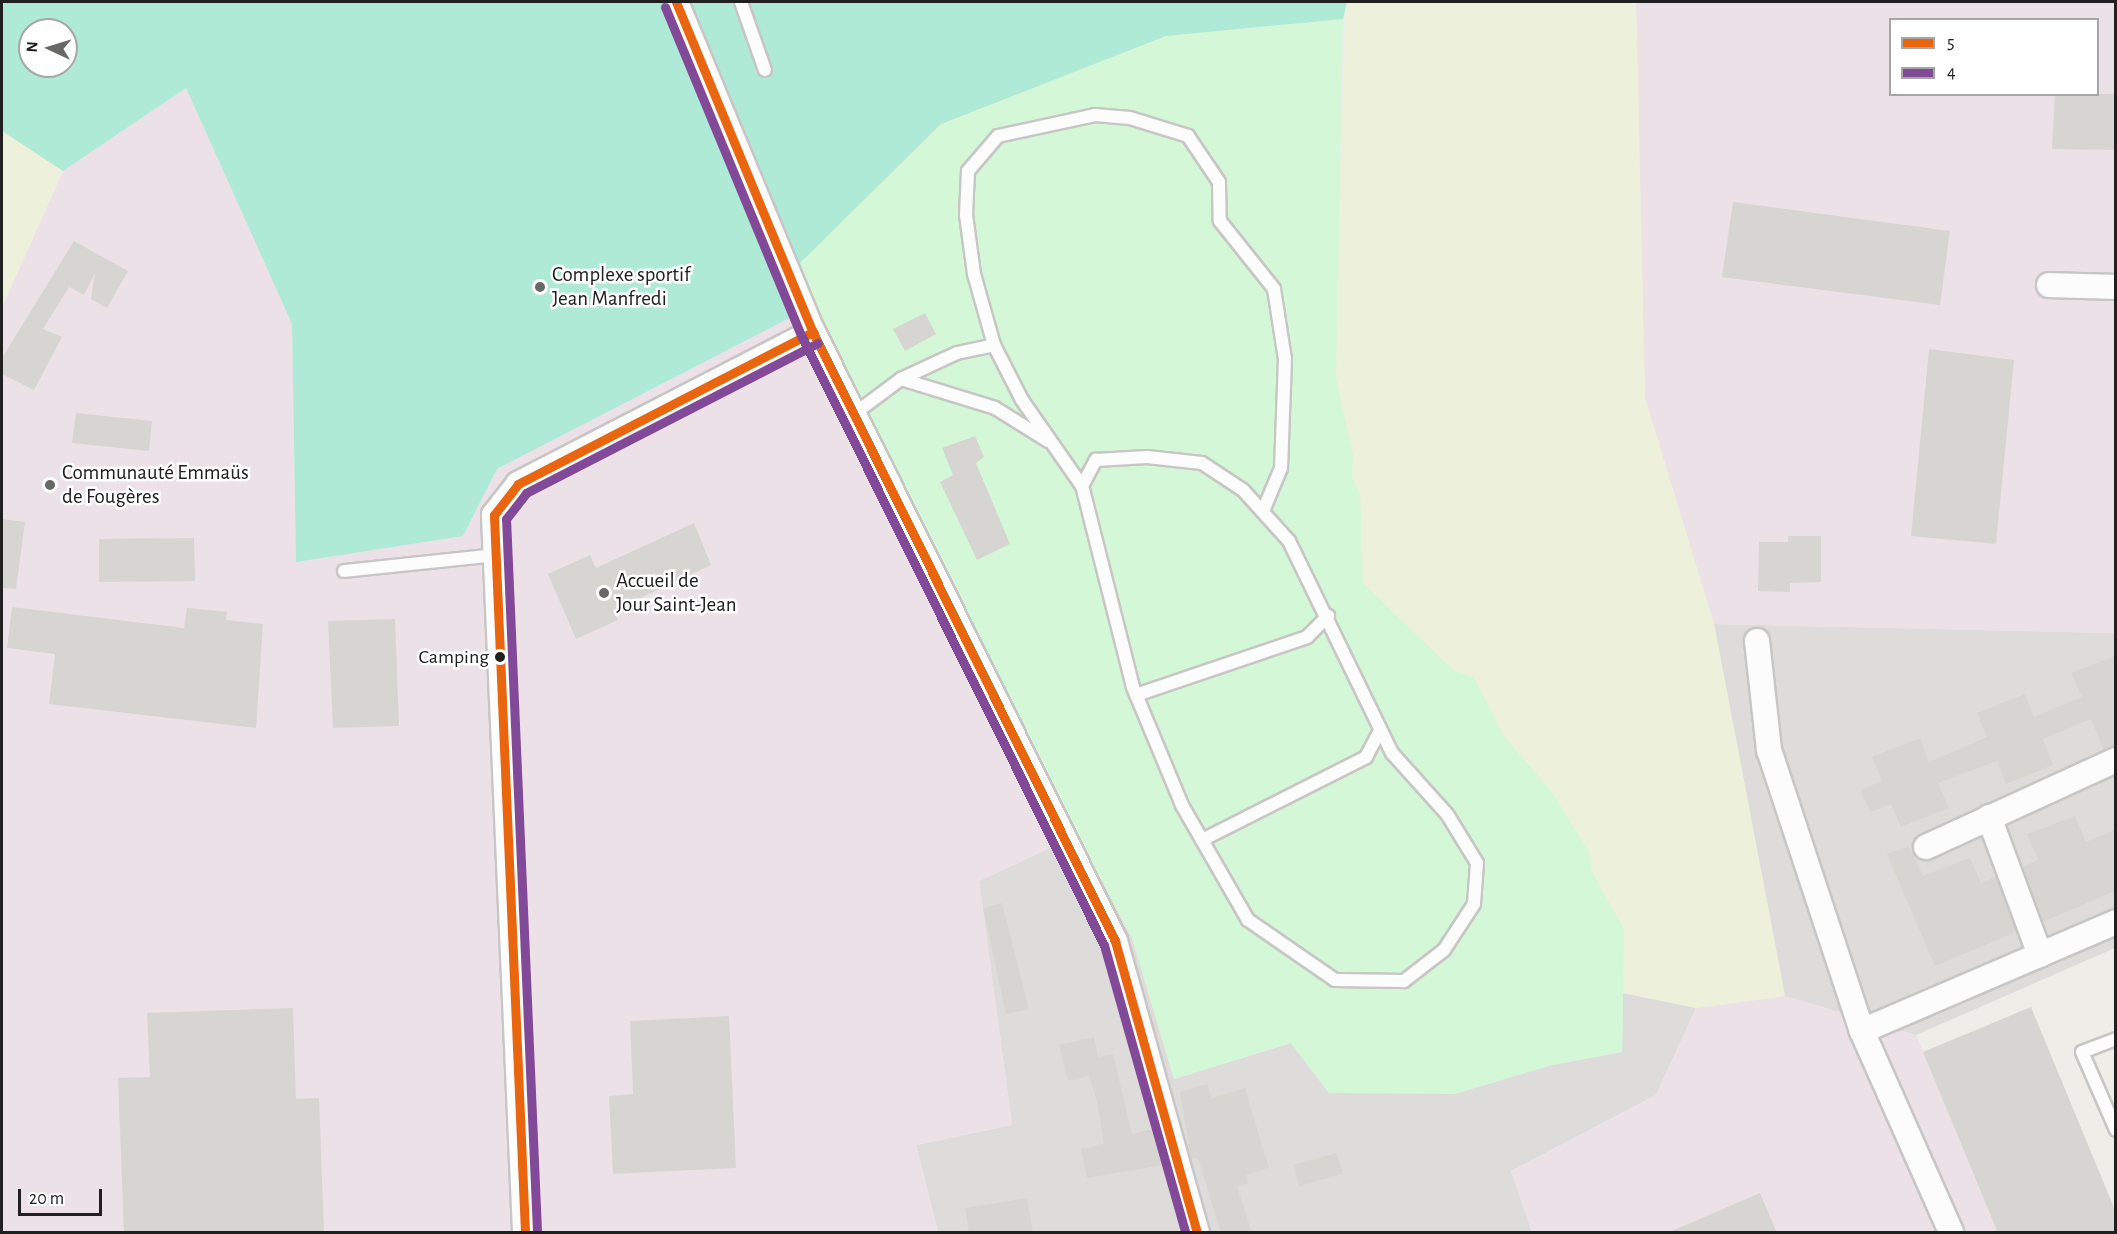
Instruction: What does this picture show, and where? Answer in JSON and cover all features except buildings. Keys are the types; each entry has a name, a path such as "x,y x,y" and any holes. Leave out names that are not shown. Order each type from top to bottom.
{"street":[{"path":"676,2 813,332 1114,941 1197,1233"},
{"path":"2049,285 2115,286"},
{"path":"525,1233 494,515 518,484 813,332"},
{"path":"1757,641 1769,750 1862,1031 1952,1233"},
{"path":"1926,847 2115,760"},
{"path":"1989,817 2040,955"},
{"path":"1862,1031 2115,922"}],"lane":[{"path":"741,2 765,70"},
{"path":"1082,486 1096,460 1202,464 1243,490 1289,541 1328,616 1392,753 1447,814 1477,863 1474,904 1444,950 1404,981 1335,980 1248,920 1182,805 1136,695 1086,518 1082,486 1052,443 994,345 974,274 966,215 968,171 998,136 1095,115 1130,118 1188,136 1219,182 1220,220 1274,289 1285,359 1281,468 1263,512"},
{"path":"854,414 901,380 957,352 994,345"},
{"path":"901,380 995,408 1052,443"},
{"path":"344,571 495,555"},
{"path":"1136,695 1307,637 1328,616"},
{"path":"1202,840 1366,757 1380,731"},
{"path":"2115,1039 2082,1052 2115,1130"}],"shaded area":[{"path":"1636,2 2115,2 2115,633 1714,624 1645,398"},
{"path":"186,88 292,324 296,561 463,536 497,469 813,306 925,539 1078,835 979,881 1012,1125 916,1145 938,1232 2,1232 2,307 63,171"},
{"path":"1714,624 2115,633 2115,948 1916,1035 1785,996"},
{"path":"1078,835 1132,938 1174,1079 1291,1043 1329,1093 1552,1065 1622,1052 1623,993 1696,1008 1656,1095 1511,1171 1532,1232 938,1232 916,1145 1012,1125 979,881"},
{"path":"1785,996 1916,1035 1998,1232 1532,1232 1511,1171 1656,1095 1696,1008"}],"green space":[{"name":"Complexe sportif Jean Manfredi","path":"2,2 1347,2 1343,19 1166,36 941,124 795,268 813,306 497,469 463,536 296,562 292,324 186,88 63,171 2,131"},
{"path":"1347,2 1636,2 1645,398 1714,624 1785,996 1696,1008 1623,993 1624,929 1592,872 1589,851 1551,791 1504,736 1474,677 1453,670 1363,583 1360,493 1352,477 1353,455 1336,378 1334,322"},
{"path":"1343,19 1336,378 1353,455 1352,477 1360,493 1363,583 1453,670 1474,677 1504,736 1551,791 1589,852 1592,872 1624,929 1622,1052 1552,1065 1455,1094 1329,1093 1291,1043 1174,1079 1132,938 925,539 795,268 941,124 1166,36"},
{"path":"2,131 63,171 2,307"}],"transit line":[{"name":"5","path":"676,2 813,332 1115,941 1197,1232"},
{"name":"4","path":"665,7 802,337 1104,945 1185,1232"},
{"name":"5","path":"525,1232 494,515 518,484 813,332"},
{"name":"4","path":"537,1231 506,519 526,493 818,343"}],"place":[{"name":"Complexe sportif Jean Manfredi","path":"540,287"},
{"name":"Communauté Emmaüs de Fougères","path":"50,485"},
{"name":"Accueil de Jour Saint-Jean","path":"604,593"},
{"name":"Camping","path":"500,657"}]}
